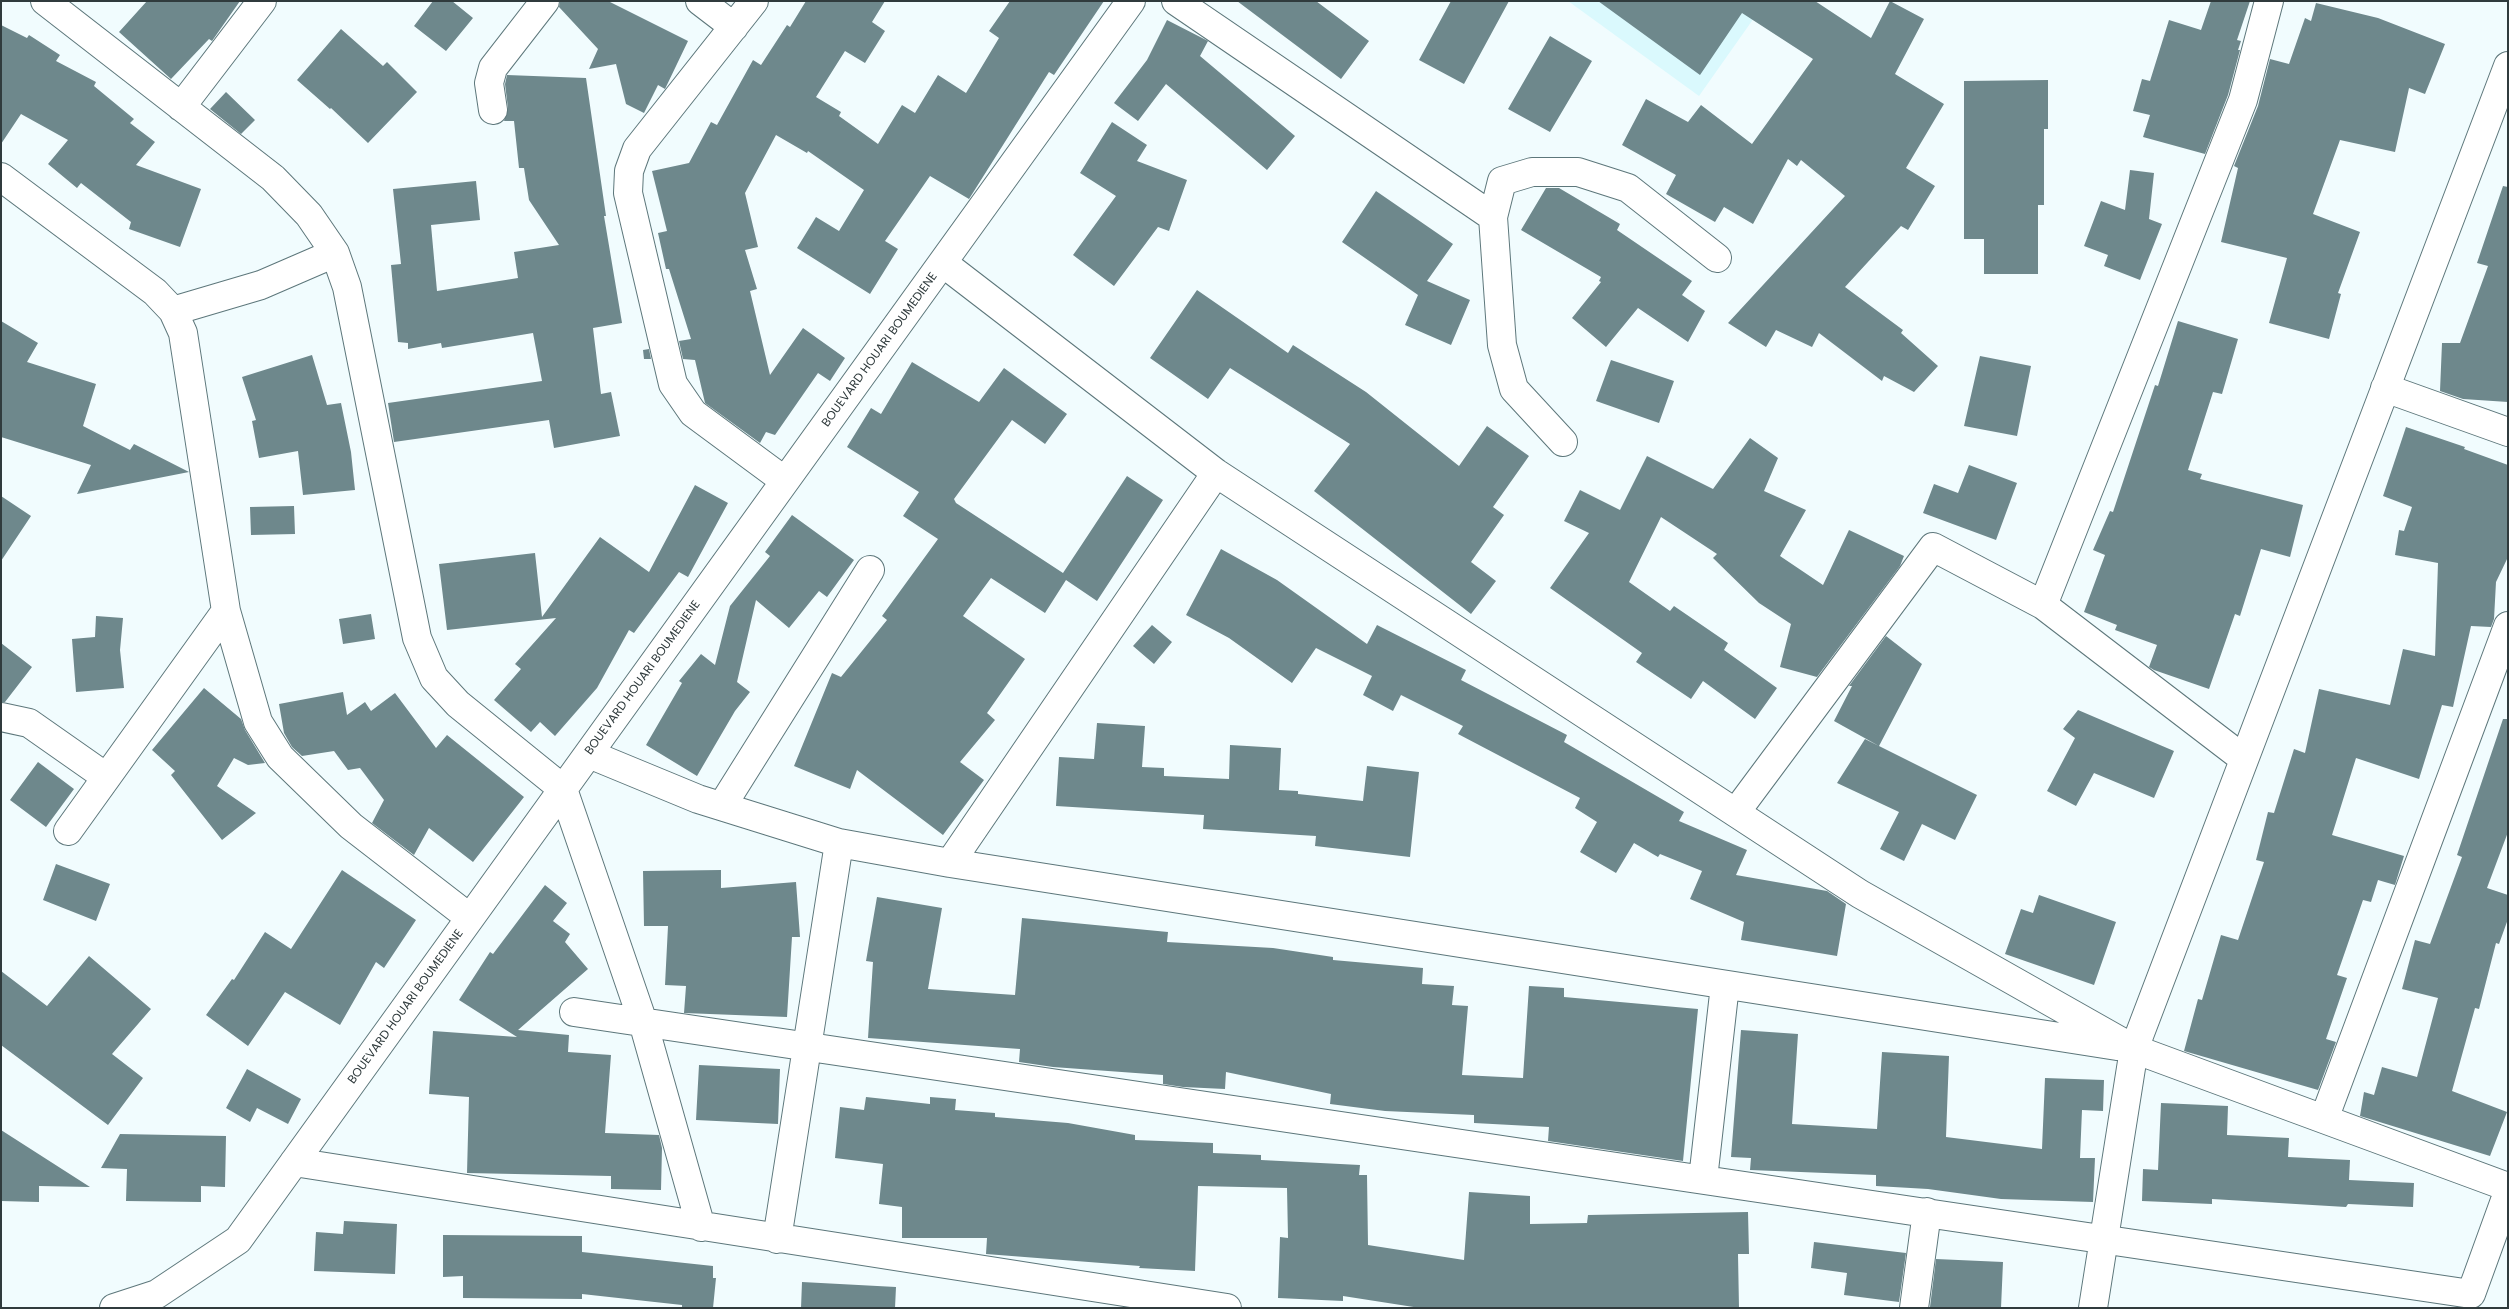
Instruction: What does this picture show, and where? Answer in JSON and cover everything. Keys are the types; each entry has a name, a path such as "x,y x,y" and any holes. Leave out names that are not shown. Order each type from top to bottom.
{"street":[{"path":"45,1 272,178 309,215 335,253 347,286 416,638 434,678 458,704 563,789 643,1022 701,1227"},
{"path":"181,107 262,1"},
{"path":"493,110 488,82 492,68 545,1"},
{"path":"700,1 734,27"},
{"path":"754,1 637,149 628,171 628,193 673,384 693,413 785,482"},
{"name":"BOUEVARD HOUARI BOUMEDIENE","path":"114,1308 158,1294 238,1240 1132,1"},
{"path":"1176,1 1492,217"},
{"path":"2043,605 2243,100 2269,1"},
{"path":"2093,1308 2134,1049 2508,66"},
{"path":"1563,442 1514,389 1502,345 1492,217 1502,181 1532,172 1578,172 1628,188 1717,258"},
{"path":"1,177 155,292 172,311 183,333 226,611 258,722 280,757 351,826 470,918"},
{"path":"172,311 261,285 335,253"},
{"path":"943,262 1216,473 1860,894 2134,1049 2508,1187"},
{"path":"2385,388 2508,432"},
{"path":"950,863 1216,473"},
{"path":"1736,812 1933,546 2043,605 2244,759"},
{"path":"722,806 870,570"},
{"path":"68,831 226,611"},
{"path":"2324,1119 2508,626"},
{"path":"1,716 29,723 106,777"},
{"path":"589,754 722,806 839,843 950,863 2134,1049"},
{"path":"777,1239 809,1046 839,843"},
{"path":"1703,1179 1725,985"},
{"path":"574,1012 2104,1238 2470,1294 2508,1192"},
{"path":"294,1162 1227,1308"},
{"path":"1914,1308 1927,1212"}],"shaded area":[{"path":"1568,1 1766,1 1699,96"}],"building":[{"path":"147,1 240,1 212,41 209,39 171,79 119,32"},
{"path":"433,1 452,1 473,18 446,51 414,26"},
{"path":"560,1 608,1 688,41 665,89 658,85 644,113 626,104 616,64 589,69 598,49 559,7"},
{"path":"806,1 885,1 872,22 885,31 865,63 845,51 816,97 841,112 839,116 878,144 902,105 915,113 938,75 966,93 999,38 989,31 1010,1 1104,1 1054,75 1049,72 969,199 930,176 885,241 898,249 870,294 797,248 816,217 839,231 864,190 808,151 807,153 776,135 745,193 758,247 745,250 757,289 750,291 770,375 803,328 845,358 830,381 818,373 775,435 766,432 760,443 705,403 695,360 683,359 679,341 691,339 669,269 666,269 658,233 667,231 652,171 689,163 711,122 717,125 753,60 761,65 787,25 790,27"},
{"path":"1237,1 1316,1 1369,41 1341,79"},
{"path":"1451,1 1509,1 1464,84 1419,60"},
{"path":"1598,1 1815,1 1871,38 1890,1 1924,19 1895,74 1944,104 1906,168 1935,186 1908,230 1901,226 1845,287 1903,330 1901,333 1938,366 1914,392 1884,376 1882,381 1819,333 1812,347 1776,330 1766,347 1728,323 1845,196 1801,160 1797,166 1788,159 1753,224 1724,207 1715,222 1666,194 1676,175 1622,145 1646,99 1688,122 1701,105 1752,144 1813,59 1742,13 1700,75"},
{"path":"2211,1 2250,1 2237,40 2241,41 2238,50 2240,50 2228,95 2205,154 2143,137 2150,115 2133,111 2142,79 2150,81 2169,20 2201,30"},
{"path":"2316,3 2378,18 2445,44 2425,94 2409,88 2395,152 2340,140 2313,214 2360,232 2338,293 2341,294 2329,339 2269,323 2287,258 2221,242 2238,168 2234,166 2258,106 2270,59 2289,64 2305,18 2311,21"},
{"path":"1167,20 1208,41 1200,56 1295,136 1267,170 1166,84 1138,121 1114,103 1147,60"},
{"path":"1,25 27,38 29,35 60,55 56,61 96,82 94,86 134,119 130,123 155,142 136,165 201,189 180,247 129,229 131,222 81,183 77,188 48,164 68,140 21,114 1,144"},
{"path":"341,29 383,66 387,62 417,92 368,143 331,108 297,80"},
{"path":"1550,36 1592,61 1550,132 1508,109"},
{"path":"507,75 586,78 606,216 604,216 622,323 593,328 601,394 611,392 620,436 554,448 549,420 394,442 388,403 542,381 533,333 442,348 441,343 408,349 408,343 398,342 391,265 401,264 393,189 476,181 480,220 431,225 437,291 518,278 514,252 559,245 529,200 524,168 519,168 514,121 504,121 508,108 505,84"},
{"path":"2048,80 2048,129 2044,129 2044,205 2038,205 2038,274 1984,274 1984,239 1964,239 1964,81"},
{"path":"226,92 255,120 241,134 210,109"},
{"path":"1112,122 1147,145 1137,161 1187,180 1169,231 1158,227 1114,286 1073,255 1116,196 1080,173"},
{"path":"2130,170 2154,173 2149,219 2162,224 2140,280 2104,266 2108,255 2084,246 2101,201 2125,210"},
{"path":"2503,186 2508,187 2508,402 2463,399 2440,391 2442,343 2460,343 2488,266 2477,263"},
{"path":"1546,188 1559,188 1620,224 1617,230 1692,281 1682,295 1705,311 1688,342 1638,308 1606,347 1572,318 1601,282 1599,281 1601,277 1521,230"},
{"path":"1376,191 1453,244 1427,281 1470,300 1451,345 1405,325 1418,295 1342,242"},
{"path":"1197,290 1288,353 1293,345 1366,392 1459,466 1487,426 1529,456 1493,507 1504,515 1471,562 1496,581 1471,614 1314,491 1350,444 1230,368 1208,399 1150,358"},
{"path":"1,321 38,343 27,362 96,384 83,426 130,450 134,444 189,472 77,494 91,465 1,437"},
{"path":"2178,321 2238,339 2222,394 2213,392 2188,470 2202,474 2200,479 2303,505 2290,557 2261,549 2240,616 2235,614 2209,689 2149,667 2157,645 2115,630 2117,625 2084,612 2105,555 2093,550 2110,511 2113,512 2155,385 2158,386"},
{"path":"649,349 651,359 644,359 643,350"},
{"path":"312,355 327,405 341,403 351,452 355,490 303,495 298,451 259,458 252,421 256,420 242,377"},
{"path":"1980,356 2031,366 2017,436 1964,426"},
{"path":"1611,360 1674,381 1659,423 1596,401"},
{"path":"912,362 979,402 1004,368 1067,414 1045,444 1012,420 954,499 956,503 1063,573 1127,476 1163,500 1097,601 1066,580 1045,613 991,578 963,616 1025,659 987,713 995,720 960,762 984,780 943,835 857,770 850,789 794,766 832,673 841,677 887,620 882,616 938,539 903,516 919,492 847,447 871,408 881,414"},
{"path":"2406,427 2465,447 2464,449 2508,465 2508,557 2496,582 2494,619 2491,627 2471,626 2453,707 2442,705 2419,779 2356,758 2332,835 2404,856 2395,885 2378,880 2371,902 2363,900 2337,975 2347,978 2326,1039 2336,1042 2318,1090 2184,1051 2198,999 2202,1000 2221,935 2238,940 2264,862 2256,860 2268,812 2274,813 2294,749 2305,753 2319,689 2390,705 2403,649 2435,656 2438,563 2395,555 2399,530 2404,531 2412,507 2383,496"},
{"path":"1750,438 1778,458 1764,491 1806,510 1780,556 1823,585 1849,530 1904,556 1900,566 1817,677 1780,667 1791,624 1759,603 1713,558 1717,554 1661,517 1629,582 1670,611 1674,606 1728,643 1724,650 1777,688 1755,719 1703,681 1691,699 1636,662 1642,653 1550,588 1589,533 1564,521 1580,490 1620,510 1647,456 1713,489"},
{"path":"1969,465 2017,483 1996,540 1923,513 1934,484 1958,493"},
{"path":"695,485 728,503 688,577 679,572 634,633 629,630 597,688 555,736 540,722 531,732 494,700 521,669 515,664 556,618 447,630 439,564 535,553 542,617 600,537 649,572"},
{"path":"1,496 31,516 1,561"},
{"path":"294,506 295,534 251,535 250,507"},
{"path":"792,515 854,560 827,597 819,591 789,628 756,600 737,682 750,692 735,711 697,776 646,745 682,683 679,681 701,654 715,665 730,606 770,556 765,552"},
{"path":"1221,549 1277,580 1367,644 1377,625 1466,670 1461,680 1567,735 1564,742 1684,812 1679,821 1747,850 1736,875 1827,891 1846,904 1837,956 1741,940 1744,922 1690,899 1702,871 1660,854 1658,857 1634,843 1616,873 1580,852 1597,822 1575,808 1580,798 1458,734 1463,726 1401,695 1393,711 1363,695 1372,676 1316,648 1292,683 1229,638 1186,615"},
{"path":"371,614 375,639 343,644 339,619"},
{"path":"96,616 123,618 120,650 124,688 76,692 72,639 95,637"},
{"path":"1152,625 1172,642 1154,664 1133,646"},
{"path":"1886,636 1922,664 1879,746 1834,721 1852,686 1849,686"},
{"path":"1,643 32,667 5,702 1,702"},
{"path":"204,688 241,719 245,730 265,763 248,765 234,758 217,786 256,813 222,840 171,775 175,771 152,750"},
{"path":"343,692 347,715 365,702 371,711 395,693 436,748 447,735 524,797 473,862 429,828 414,855 372,823 384,800 360,768 348,770 334,751 302,756 292,747 284,733 279,704"},
{"path":"2078,710 2174,751 2154,798 2094,773 2076,806 2047,791 2075,738 2063,729"},
{"path":"2503,719 2508,719 2508,832 2487,888 2508,895 2508,919 2499,944 2496,943 2479,1009 2475,1008 2452,1091 2507,1112 2490,1156 2360,1116 2364,1092 2374,1095 2382,1067 2417,1077 2438,998 2402,989 2415,940 2430,944 2462,857 2457,855"},
{"path":"1097,723 1145,726 1142,767 1164,768 1164,776 1229,779 1230,745 1281,748 1279,790 1298,791 1298,794 1363,801 1367,766 1419,772 1410,857 1315,846 1316,836 1203,829 1204,815 1056,806 1059,757 1094,759"},
{"path":"1865,739 1977,795 1955,840 1922,824 1904,861 1880,849 1899,812 1837,783"},
{"path":"38,762 74,789 46,827 10,800"},
{"path":"56,864 110,884 96,921 43,900"},
{"path":"342,870 416,920 384,968 376,962 340,1025 285,992 248,1046 206,1015 232,979 234,980 265,932 291,949"},
{"path":"721,870 721,888 796,882 800,937 792,937 787,1017 684,1013 686,986 665,985 668,926 644,926 643,871"},
{"path":"545,885 567,903 553,921 570,934 565,942 588,969 518,1030 569,1035 568,1052 611,1055 605,1133 659,1135 662,1148 661,1190 611,1189 611,1176 467,1173 469,1097 429,1094 433,1031 517,1037 459,1000 490,952 493,954"},
{"path":"2039,895 2116,922 2094,985 2005,954 2021,909 2033,913"},
{"path":"877,897 942,908 928,989 1015,995 1022,918 1168,932 1167,942 1273,948 1333,957 1333,960 1423,968 1422,984 1454,986 1452,1005 1468,1006 1462,1075 1523,1078 1529,986 1564,988 1564,997 1698,1009 1683,1161 1548,1141 1549,1127 1474,1123 1474,1115 1385,1111 1330,1104 1331,1094 1226,1072 1225,1089 1183,1087 1163,1084 1163,1075 1053,1067 1019,1062 1020,1049 868,1038 873,962 866,961"},
{"path":"89,956 151,1009 112,1054 143,1078 108,1125 1,1045 1,971 47,1006"},
{"path":"1741,1030 1798,1034 1792,1124 1877,1129 1882,1052 1949,1056 1946,1137 2042,1149 2045,1078 2104,1080 2103,1111 2082,1110 2080,1158 2095,1158 2093,1202 2001,1199 1928,1189 1876,1186 1876,1175 1750,1170 1751,1158 1731,1157"},
{"path":"699,1065 780,1069 778,1124 696,1120"},
{"path":"247,1069 301,1099 288,1124 257,1108 250,1122 226,1108"},
{"path":"866,1097 930,1104 930,1097 956,1099 955,1110 995,1113 995,1117 1068,1123 1135,1135 1135,1140 1213,1143 1213,1153 1261,1155 1261,1160 1360,1165 1359,1175 1367,1175 1368,1245 1464,1260 1469,1192 1530,1196 1530,1224 1587,1223 1588,1215 1748,1212 1749,1254 1738,1254 1739,1308 1420,1308 1343,1296 1343,1301 1278,1298 1280,1237 1288,1238 1287,1188 1198,1186 1195,1271 1139,1268 1140,1266 986,1254 987,1238 902,1238 902,1207 879,1204 883,1164 835,1158 840,1107 864,1110"},
{"path":"2161,1103 2228,1106 2227,1135 2289,1138 2288,1157 2350,1160 2349,1180 2414,1183 2413,1207 2348,1204 2346,1207 2212,1199 2212,1204 2142,1201 2143,1169 2158,1170"},
{"path":"1,1130 90,1187 39,1186 39,1202 1,1201"},
{"path":"120,1134 226,1136 225,1187 201,1186 201,1202 126,1201 127,1169 101,1168"},
{"path":"344,1221 397,1224 395,1274 314,1271 316,1232 343,1234"},
{"path":"443,1235 582,1236 582,1252 713,1266 713,1278 716,1278 713,1308 682,1308 682,1305 582,1294 582,1299 463,1298 463,1276 443,1277"},
{"path":"1814,1242 1906,1253 1899,1302 1844,1295 1847,1273 1811,1268"},
{"path":"1936,1259 2003,1262 2001,1308 1930,1307"},
{"path":"802,1282 896,1287 895,1308 801,1308"}]}
